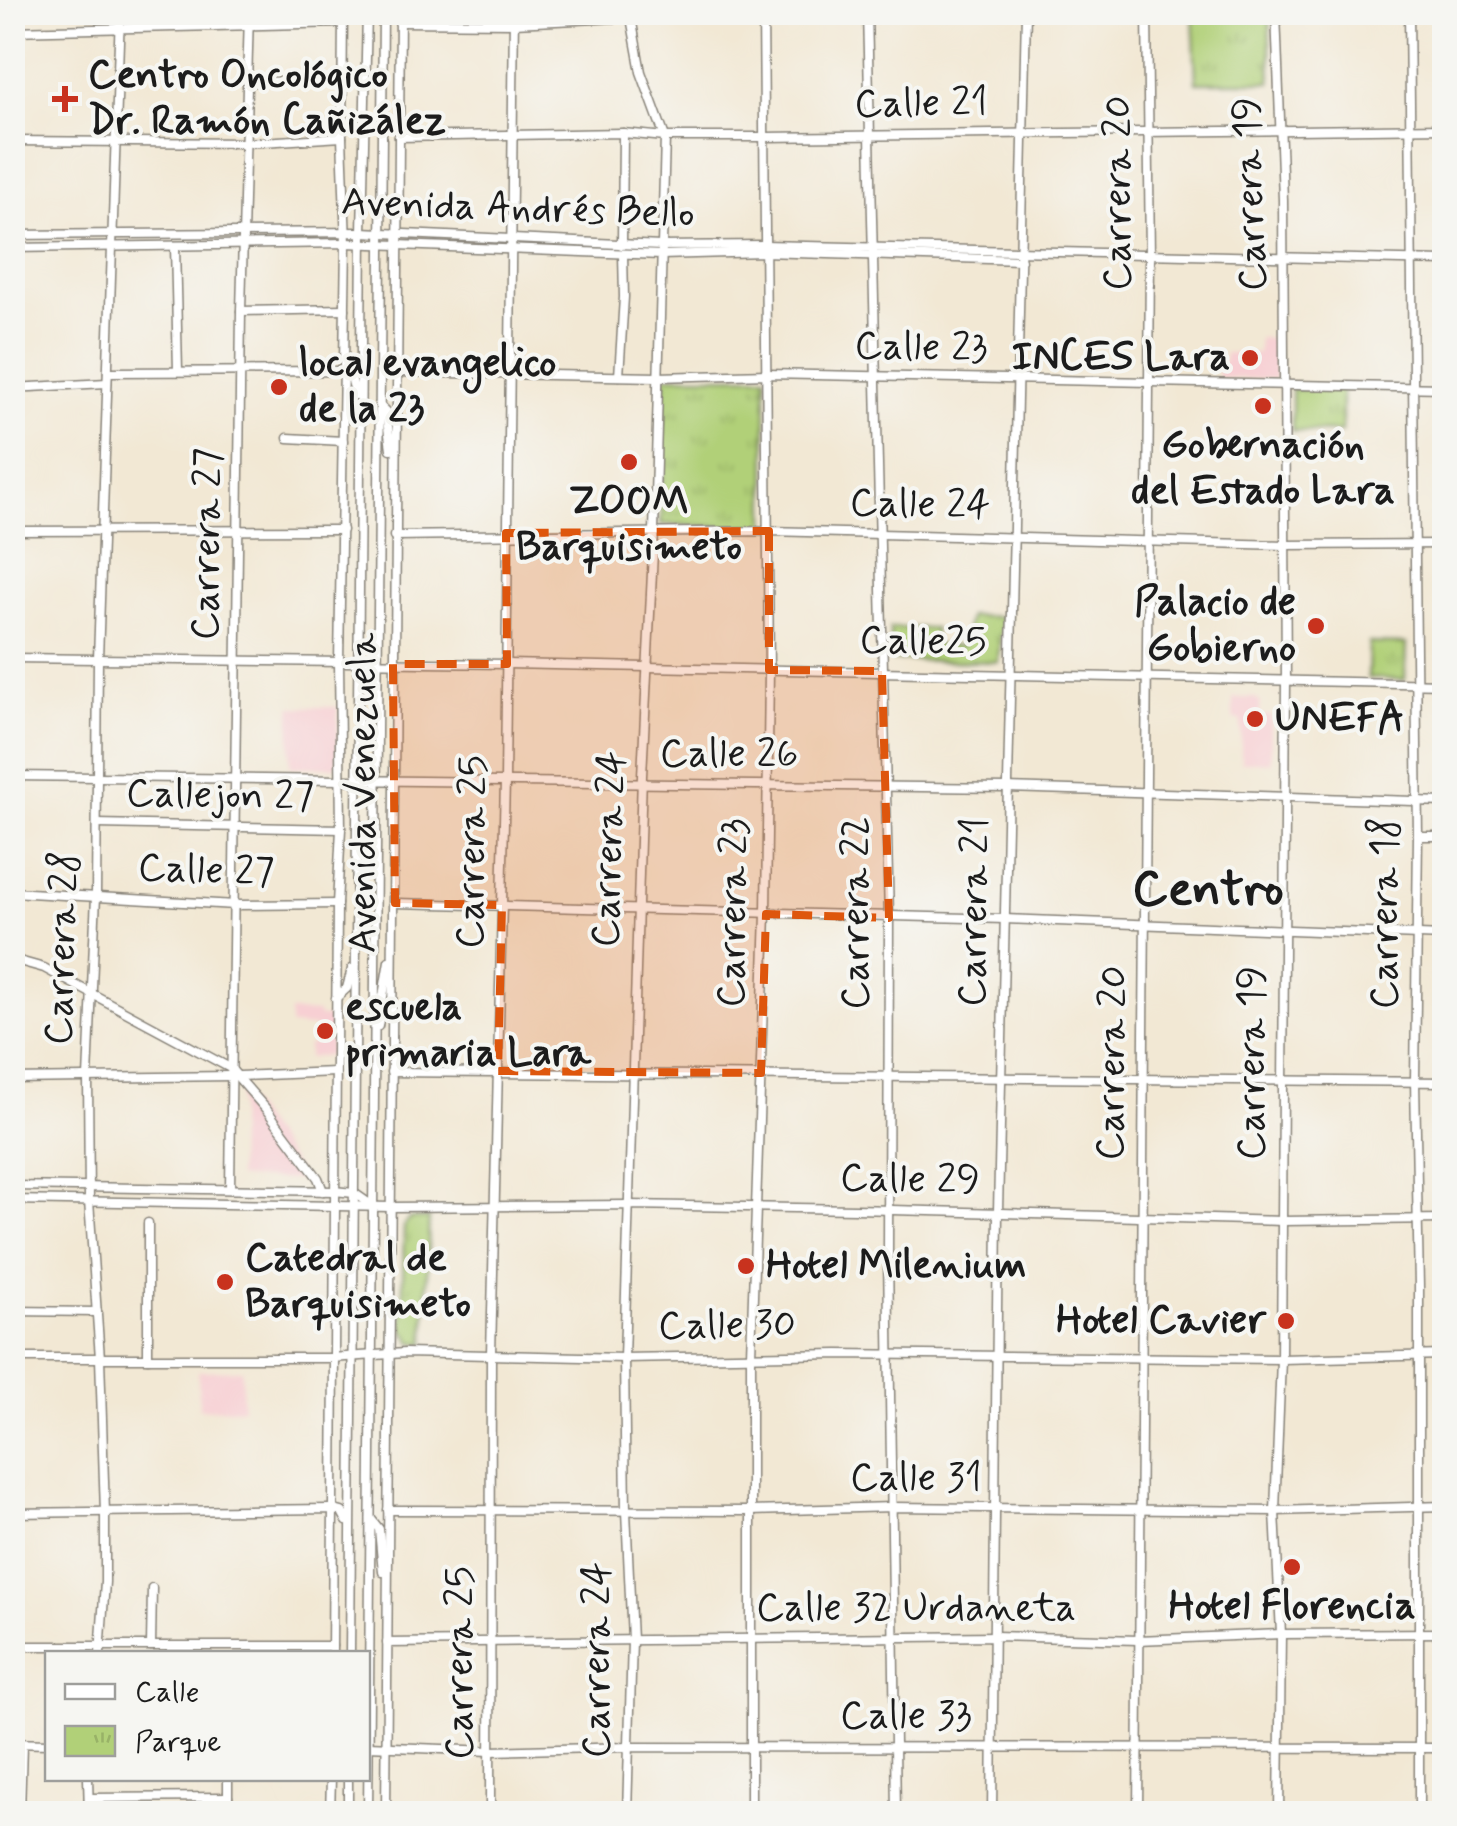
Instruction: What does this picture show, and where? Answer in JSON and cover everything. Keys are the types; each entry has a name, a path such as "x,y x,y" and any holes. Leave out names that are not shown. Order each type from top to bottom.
{"street":[{"path":"114,245 120,12"},
{"name":"Carrera 27","path":"230,1189 235,663 249,12"},
{"name":"Avenida Venezuela","path":"332,1650 331,1357 346,243 343,12"},
{"name":"Avenida Venezuela","path":"350,1651 362,232 368,12"},
{"name":"Avenida Venezuela","path":"369,1651 383,12"},
{"name":"Avenida Venezuela","path":"386,1814 398,664 394,536 400,23 397,12"},
{"name":"Carrera 25","path":"490,1814 491,1354 505,781 514,12"},
{"path":"400,23 514,23 566,17 744,12"},
{"name":"Carrera 23","path":"751,1814 751,1355 766,914 769,670 763,12"},
{"name":"Carrera 22","path":"867,12 889,918 889,1354 896,1814"},
{"name":"Carrera 21","path":"992,1814 998,1212 1026,12"},
{"name":"Carrera 20","path":"1138,1814 1150,256 1147,12"},
{"name":"Carrera 19","path":"1276,12 1285,387 1286,681 1283,1221 1276,1511 1281,1634 1279,1814"},
{"name":"Carrera 18","path":"1409,12 1418,836 1415,1081 1419,1814"},
{"name":"Carrera 24","path":"627,1814 632,1640 624,1358 665,137 641,72 630,16"},
{"path":"12,30 342,23"},
{"path":"247,82 342,81"},
{"name":"Calle 21","path":"399,137 623,133 766,138 1444,128"},
{"path":"619,376 624,297 623,133"},
{"path":"12,141 246,143 342,137"},
{"name":"Avenida Andrés Bello","path":"12,235 398,232 511,246"},
{"name":"Avenida Andrés Bello","path":"12,248 346,243 1444,261"},
{"name":"Carrera 28","path":"100,1650 105,1513 89,1200 88,1078 96,896 98,658 114,245"},
{"path":"175,246 178,371"},
{"path":"241,311 345,310"},
{"path":"108,372 344,370 351,377 357,401 360,480"},
{"name":"Calle 23","path":"396,372 767,374 1444,388"},
{"path":"12,388 107,383"},
{"path":"379,404 390,426 396,488"},
{"path":"288,438 343,441"},
{"path":"12,532 342,530"},
{"name":"Calle 24","path":"394,536 768,531 1285,544 1444,544"},
{"name":"Calle25","path":"12,658 1009,673 1444,684"},
{"name":"Calle 26","path":"12,776 1007,788 1444,802"},
{"name":"Callejon 27","path":"97,824 341,829"},
{"path":"1418,836 1444,836"},
{"name":"Calle 27","path":"12,892 235,905 337,904"},
{"path":"336,998 347,988 352,967 356,894"},
{"path":"395,903 1004,919 1444,936"},
{"path":"375,1035 388,982 389,930 394,921"},
{"path":"12,959 44,968 233,1073 318,1178 323,1191"},
{"path":"12,1079 335,1072"},
{"path":"391,1072 1444,1082"},
{"path":"318,1178 334,1174"},
{"path":"12,1186 334,1191 354,1194 374,1207"},
{"name":"Calle 29","path":"12,1200 391,1208 888,1210 1283,1221 1444,1219"},
{"path":"148,1223 148,1358"},
{"path":"12,1311 97,1312"},
{"name":"Calle 30","path":"12,1358 331,1357 389,1353 624,1358 996,1354 1281,1359 1444,1354"},
{"name":"Calle 31","path":"388,1510 626,1512 893,1507 1276,1511 1444,1506"},
{"path":"12,1513 331,1509 345,1515 348,1529 350,1606"},
{"path":"371,1519 381,1542 387,1606"},
{"path":"151,1646 152,1588"},
{"name":"Calle 32 Urdaneta","path":"387,1643 996,1636 1138,1640 1444,1633"},
{"path":"12,1646 332,1650"},
{"path":"20,1814 17,1744 45,1744"},
{"name":"Calle 33","path":"370,1746 491,1751 630,1747 1444,1748"},
{"path":"88,1781 88,1814"},
{"path":"228,1781 228,1814"},
{"path":"330,1814 331,1781"},
{"path":"348,1781 348,1814"},
{"name":"Avenida Venezuela","path":"368,1781 368,1814"},
{"path":"88,1798 228,1798"}],"highlighted area":[{"path":"769,531 769,670 882,671 889,918 766,914 761,1073 498,1071 502,905 395,903 393,664 507,664 506,533"}],"shaded area":[{"name":"INCES Lara","path":"1259,338 1276,338 1275,379 1218,378 1218,362 1224,362 1225,353 1258,353"},
{"path":"1233,698 1255,698 1260,702 1260,715 1271,716 1271,762 1241,762 1241,720 1233,719"},
{"path":"291,707 338,707 337,767 290,767"},
{"name":"escuela primaria Lara","path":"290,1012 331,1017 334,1036 330,1036 330,1055 308,1058 308,1045 315,1045 315,1027 290,1026"},
{"path":"239,1089 304,1180 237,1178"},
{"path":"242,1370 243,1408 199,1409 198,1371"}],"green space":[{"path":"1193,13 1269,13 1271,82 1196,82"},
{"path":"665,376 766,376 766,529 661,524"},
{"path":"1292,388 1342,389 1342,432 1292,431"},
{"path":"969,616 1002,617 998,662 891,660 890,628 934,628 934,645 962,646"},
{"path":"1369,643 1406,644 1405,680 1368,678"},
{"path":"429,1218 425,1344 412,1342 402,1327 404,1225 409,1219"}],"place":[{"name":"Centro Oncológico Dr. Ramón Cañizález","path":"65,99"},
{"name":"INCES Lara","path":"1250,358"},
{"name":"local evangelico de la 23","path":"279,387"},
{"name":"Gobernación del Estado Lara","path":"1263,406"},
{"name":"ZOOM Barquisimeto","path":"629,462"},
{"name":"Palacio de Gobierno","path":"1316,626"},
{"name":"UNEFA","path":"1255,719"},
{"name":"escuela primaria Lara","path":"325,1031"},
{"name":"Hotel Milenium","path":"746,1266"},
{"name":"Catedral de Barquisimeto","path":"225,1282"},
{"name":"Hotel Cavier","path":"1286,1321"},
{"name":"Hotel Florencia","path":"1292,1567"}],"district":[{"name":"Centro","path":"1208,890"}]}
